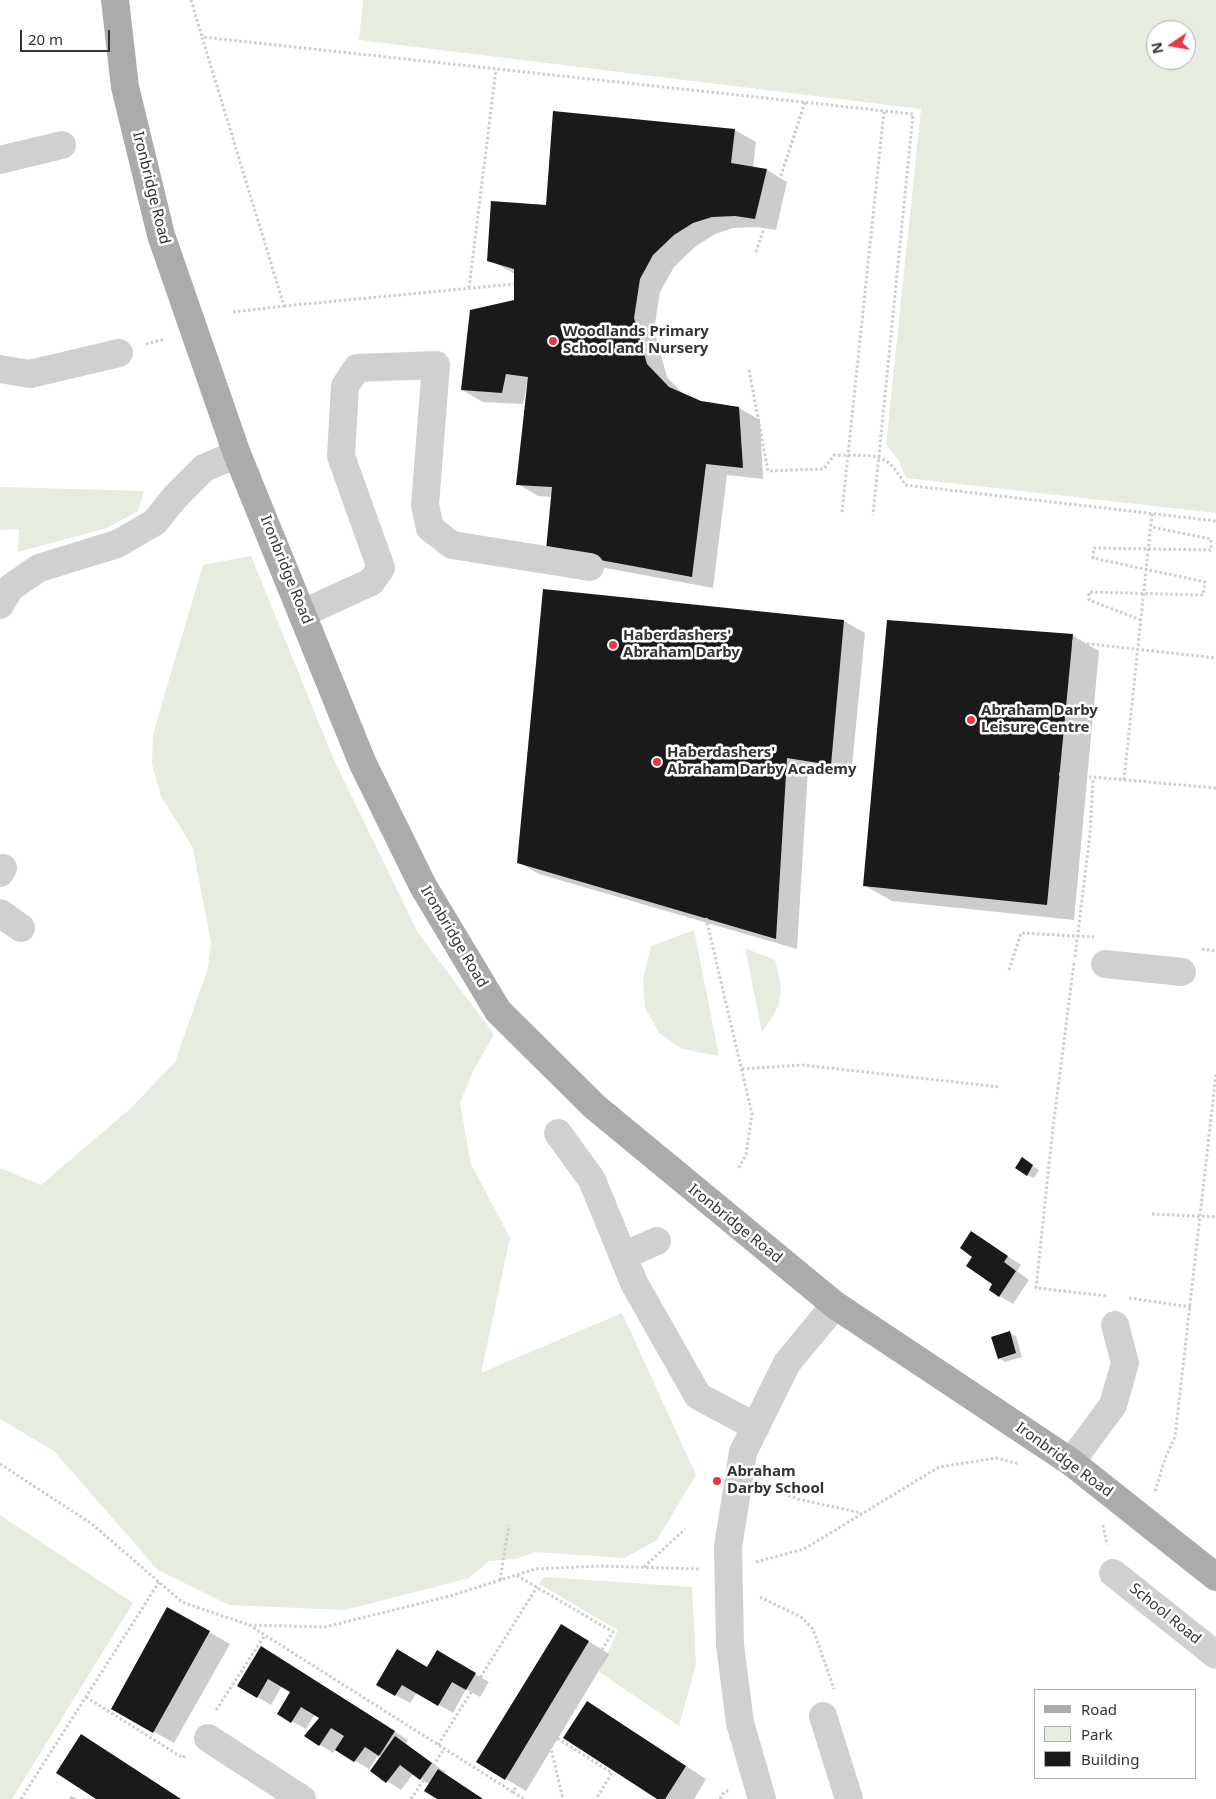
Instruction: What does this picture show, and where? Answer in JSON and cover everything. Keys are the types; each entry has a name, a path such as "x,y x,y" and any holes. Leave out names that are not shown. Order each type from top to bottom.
{"main road":[{"name":"Ironbridge Road","path":"115,0 125,86 161,235 238,454 364,764 423,886 498,1011 595,1107 835,1305 1072,1462 1216,1577"}],"street":[{"path":"0,160 62,145"},
{"path":"0,369 30,374 119,353"},
{"path":"303,613 371,582 381,568 341,456 345,386 357,368 436,364 425,504 430,528 452,545 590,567"},
{"path":"0,605 10,588 39,568 117,544 155,522 175,497 204,468 238,454"},
{"path":"1105,964 1182,972"},
{"path":"558,1133 592,1180 634,1283 698,1396 756,1427"},
{"path":"623,1256 657,1241"},
{"path":"762,1799 740,1723 730,1645 728,1547 743,1452 787,1363 835,1305"},
{"path":"1072,1462 1113,1405 1125,1363 1115,1325"},
{"name":"School Road","path":"1113,1573 1216,1655"},
{"path":"823,1716 849,1799"},
{"path":"202,1735 302,1799"}],"path":[{"path":"191,0 284,306"},
{"path":"202,37 913,114 873,515"},
{"path":"469,288 496,69"},
{"path":"756,252 804,102"},
{"path":"842,512 884,111"},
{"path":"234,312 514,284"},
{"path":"750,370 768,471 824,469 834,455 880,456 896,467 905,485 1216,521"},
{"path":"1124,780 1148,570 1152,513"},
{"path":"1141,620 1089,600 1090,592 1203,595 1204,582 1093,558 1094,548 1149,551 1211,550 1211,538 1152,527"},
{"path":"1072,642 1216,658"},
{"path":"1059,774 1216,788"},
{"path":"1094,778 1080,921 1053,1127 1036,1288 1112,1296"},
{"path":"706,918 752,1114 746,1155 738,1170"},
{"path":"742,1069 802,1065 1000,1087"},
{"path":"1153,1497 1166,1456 1175,1438 1216,1074"},
{"path":"1152,1214 1216,1218"},
{"path":"1121,1298 1190,1307"},
{"path":"758,1561 804,1549 940,1467 997,1458 1025,1466"},
{"path":"0,1464 92,1524 182,1602 249,1625 524,1799"},
{"path":"770,1487 797,1499 863,1514"},
{"path":"1102,1520 1113,1573"},
{"path":"500,1580 509,1525"},
{"path":"643,1567 685,1530"},
{"path":"249,1625 325,1627 450,1596 535,1569 599,1566 699,1569"},
{"path":"513,1792 613,1632 516,1575"},
{"path":"21,1799 159,1582"},
{"path":"438,1745 537,1588"},
{"path":"760,1597 801,1617 813,1629 837,1700 823,1716"},
{"path":"86,1697 183,1758 202,1735 265,1635"},
{"path":"549,1734 563,1799"},
{"path":"549,1734 612,1773 596,1799"},
{"path":"411,1799 444,1749"}],"green space":[{"path":"363,0 1216,0 1216,513 906,478 898,459 886,445 921,109 359,40"},
{"path":"0,487 144,491 138,511 107,528 18,552 19,529 0,530"},
{"path":"251,556 334,760 418,933 494,1034 472,1073 460,1103 471,1164 510,1238 481,1373 622,1313 696,1475 657,1540 625,1558 536,1552 515,1559 489,1561 469,1578 345,1610 229,1605 158,1570 54,1451 0,1419 0,1168 41,1185 131,1108 175,1062 208,968 211,943 193,848 161,796 152,764 153,734 203,565"},
{"path":"694,930 719,1056 682,1049 659,1033 645,1008 643,979 651,946"},
{"path":"745,948 775,960 778,972 781,991 778,1006 762,1032"},
{"path":"0,1515 133,1603 12,1799 0,1799"},
{"path":"544,1577 692,1587 696,1664 679,1726 599,1672 618,1630 539,1584"}],"building":[{"name":"Woodlands Primary School and Nursery","path":"553,111 735,129 731,163 767,169 755,219 735,216 712,217 693,223 674,235 653,255 640,279 634,318 647,364 669,387 701,401 739,407 743,468 706,464 692,577 546,550 552,487 516,485 528,377 506,374 502,393 461,390 470,310 514,300 514,269 487,261 491,201 546,205"},
{"name":"Haberdashers' Abraham Darby Academy","path":"543,589 844,620 831,765 787,758 776,939 517,863"},
{"name":"Abraham Darby Leisure Centre","path":"887,620 1073,634 1047,905 863,886"},
{"path":"1022,1157 1033,1165 1027,1176 1015,1168"},
{"path":"971,1231 1008,1256 1004,1262 1016,1271 999,1297 989,1290 992,1284 966,1266 972,1257 960,1248"},
{"path":"1010,1331 1016,1353 998,1359 991,1337"},
{"path":"167,1607 210,1631 153,1733 111,1709"},
{"path":"561,1624 589,1641 505,1780 476,1762"},
{"path":"261,1646 395,1731 379,1756 365,1747 354,1762 335,1750 344,1736 331,1728 319,1746 304,1736 319,1718 301,1707 291,1723 277,1714 290,1692 268,1679 257,1698 237,1686"},
{"path":"397,1649 427,1667 437,1650 476,1673 466,1690 452,1682 438,1706 402,1685 395,1696 376,1685"},
{"path":"587,1701 686,1766 665,1799 657,1799 563,1738"},
{"path":"81,1734 181,1799 96,1799 56,1773"},
{"path":"395,1736 432,1763 420,1780 400,1765 386,1783 370,1771"},
{"path":"438,1769 483,1799 437,1799 424,1791"}],"place":[{"name":"Woodlands Primary School and Nursery","path":"553,341"},
{"name":"Haberdashers' Abraham Darby","path":"613,645"},
{"name":"Abraham Darby Leisure Centre","path":"971,720"},
{"name":"Haberdashers' Abraham Darby Academy","path":"657,762"},
{"name":"Abraham Darby School","path":"717,1481"}]}
